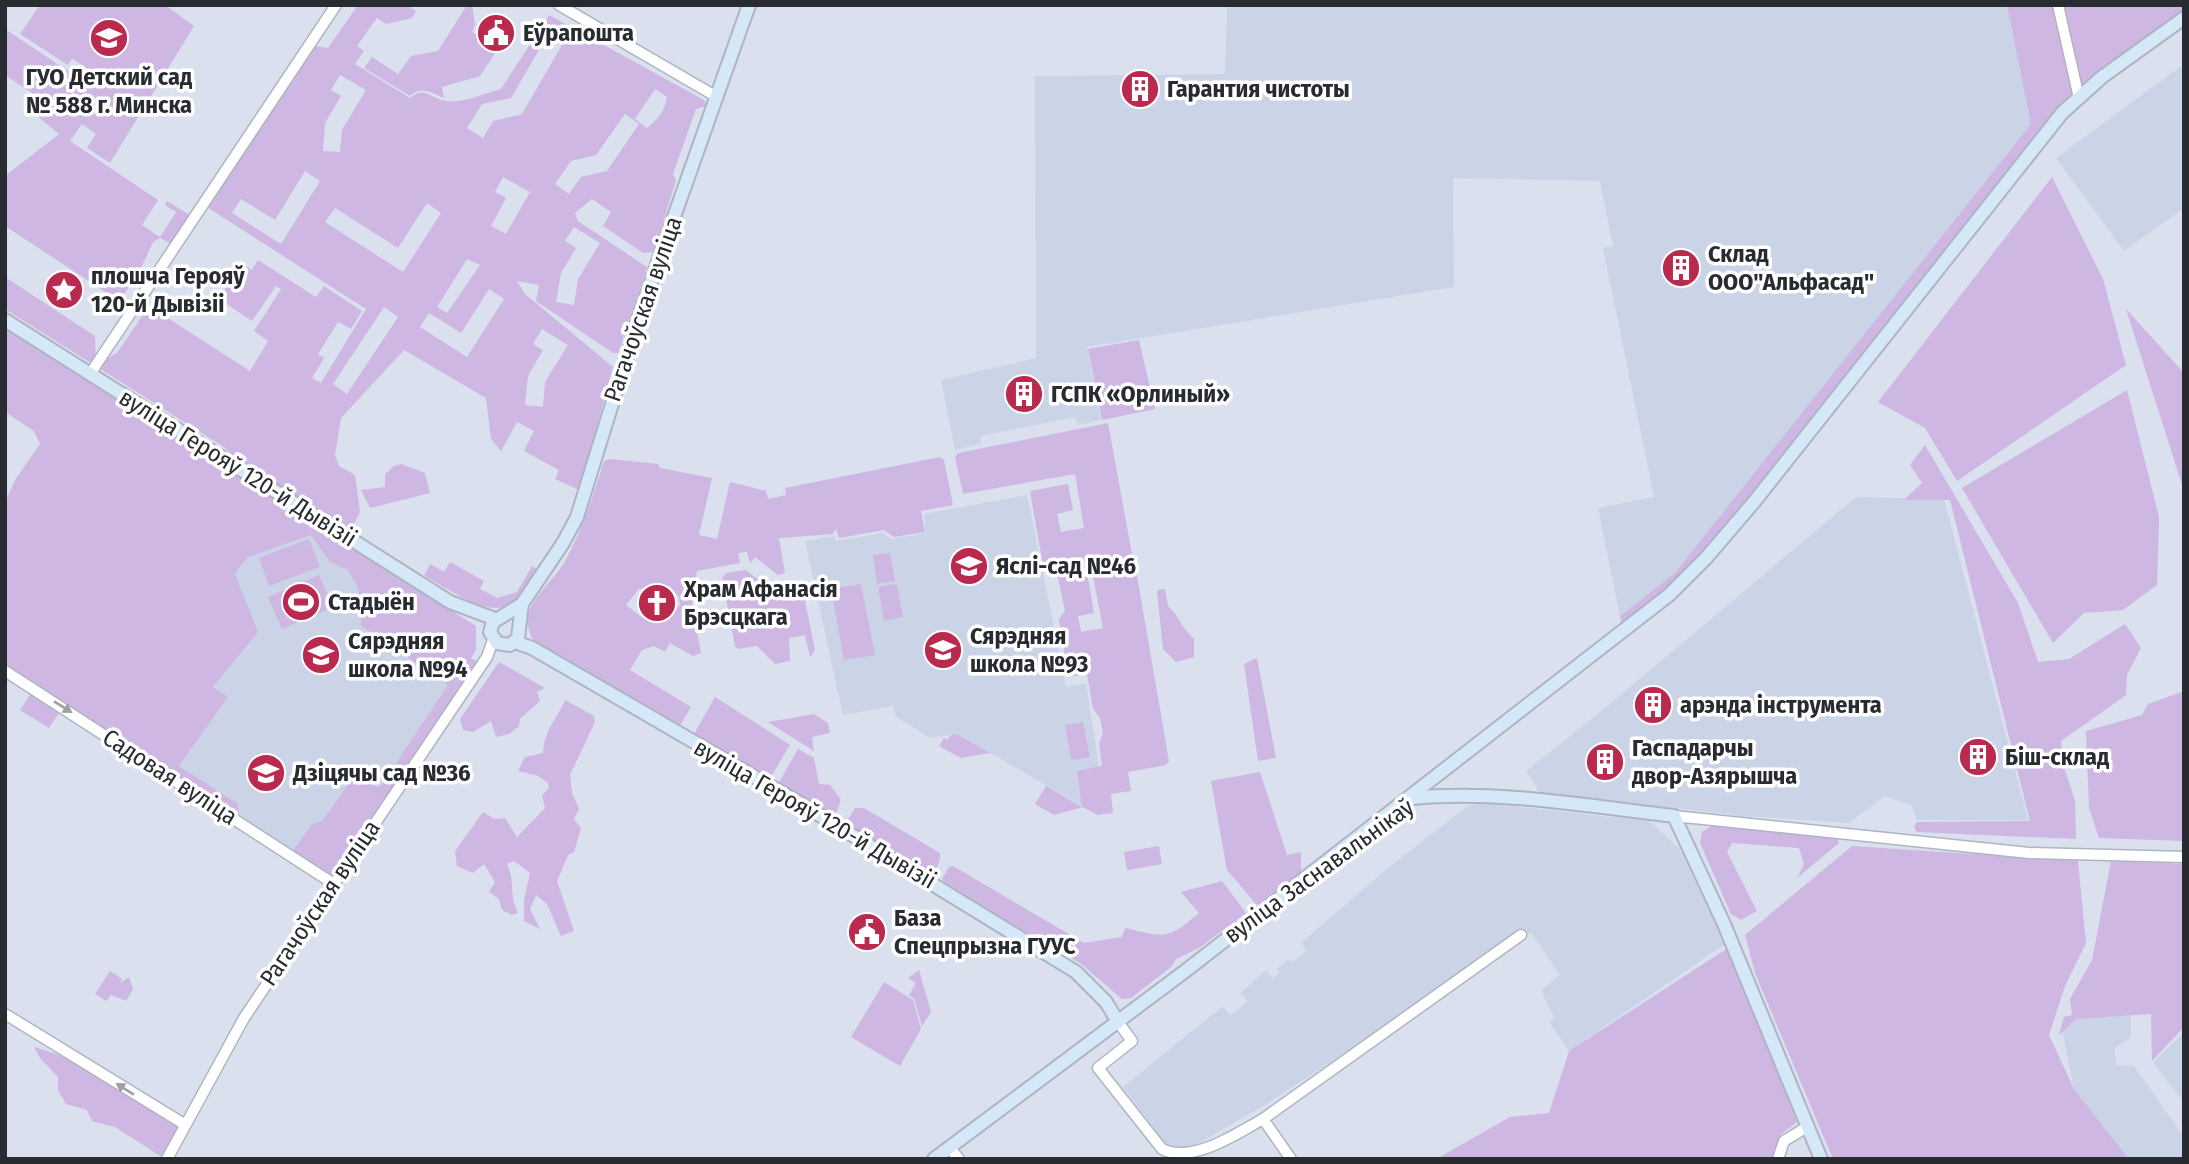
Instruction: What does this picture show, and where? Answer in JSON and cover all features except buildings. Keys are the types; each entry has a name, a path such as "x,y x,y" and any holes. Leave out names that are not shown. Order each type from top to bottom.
{"main road":[{"name":"Рагачоўская вуліца","path":"506,631 564,543 577,517 641,310 749,5"},
{"path":"1411,797 1669,595 1706,558 1865,363 2048,128 2111,70 2184,18"},
{"name":"вуліца Герояў 120-й Дывізіі","path":"5,320 412,579 803,805 1076,972 1106,1002 1118,1022"},
{"name":"вуліца Заснавальнікаў","path":"934,1159 1118,1022 1411,797 1447,794 1518,797 1674,816"},
{"path":"1674,816 1724,925 1821,1159"}],"street":[{"path":"90,374 336,5"},
{"path":"559,5 718,97"},
{"path":"2058,5 2079,97"},
{"name":"Рагачоўская вуліца","path":"167,1159 244,1018 506,631"},
{"name":"Садовая вуліца","path":"5,671 334,884"},
{"name":"вуліца Заснавальнікаў","path":"1674,816 2050,854 2184,857"},
{"path":"1118,1022 1132,1041 1098,1068 1162,1149 1169,1154 1201,1151 1263,1119 1521,935"},
{"path":"5,1014 184,1124"},
{"path":"1263,1119 1291,1159"},
{"path":"1778,1159 1784,1141 1807,1127"},
{"path":"949,1147 959,1159"}],"shaded area":[{"path":"40,5 165,5 194,26 110,163 87,148 96,134 82,124 70,141 158,200 142,225 160,237 176,212 165,205 167,201 193,217 175,246 160,238 153,242 139,272 119,301 5,226 5,176 59,134 27,108 35,95 5,75 5,29 80,79 88,69 72,58 68,65 20,34"},
{"path":"358,5 407,5 416,11 412,18 386,24 377,18 357,46 364,51 355,64 410,98 424,93 441,100 459,101 501,89 549,15 704,100 707,106 696,109 673,174 676,180 654,252 643,253 603,226 611,212 592,199 575,213 578,221 647,267 618,353 613,353 536,301 539,285 517,281 525,294 613,367 579,490 555,479 559,470 524,451 534,431 517,422 501,451 491,439 486,398 404,350 341,418 335,455 339,466 355,475 360,512 350,532 247,469 224,447 5,309 5,277 95,336 96,365 117,353 149,306 250,371 268,341 254,331 281,289 276,286 252,321 219,299 242,263 252,270 258,260 316,297 324,286 362,311 351,329 338,322 318,354 324,358 312,378 321,383 366,309 202,204 310,45 328,48","holes":["551,29 566,38 522,114 493,121 483,138 467,128 482,104 511,98","340,75 366,90 342,130 340,152 323,151 325,123 341,96 331,90","655,89 667,97 658,118 647,128 635,119","625,114 639,124 607,171 581,177 569,194 555,184 571,161 596,155","305,171 320,181 281,244 232,213 241,199 275,220","503,177 530,192 506,234 491,226 506,198 495,192","427,203 441,213 403,272 325,222 335,208 398,248","574,227 600,243 578,279 574,305 556,302 561,273 576,248 565,241","467,259 480,265 447,313 437,307","489,289 504,299 467,357 420,327 429,313 461,333","384,307 398,317 347,394 333,384","542,329 568,345 545,382 543,407 525,405 528,376 543,350 533,344"]},
{"path":"467,5 472,5 475,25 472,32 498,49 480,76 442,87 444,98 422,90 410,96 364,68 372,57 398,74 411,56 438,51"},
{"path":"1227,5 2007,5 2032,124 1675,573 1620,616 1598,508 1654,497 1603,248 1613,246 1600,181 1453,178 1454,287 1087,347 1101,420 1078,425 1075,417 980,436 981,444 955,450 941,380 1036,358 1035,76 1225,74"},
{"path":"2007,5 2184,5 2184,18 2062,113 1706,558 1623,629 1620,616 1675,573 2031,124"},
{"path":"2184,64 2184,208 2124,251 2056,158"},
{"path":"2052,177 2103,279 2126,365 1957,481 1925,428 1878,402"},
{"path":"2126,309 2184,373 2184,491"},
{"path":"5,328 476,626 476,650 471,658 481,664 333,880 5,668 5,503 15,480 40,444 34,431 5,412","holes":["311,535 330,562 348,570 358,588 361,626 448,685 380,787 352,779 322,821 312,824 293,851 238,817 238,804 179,766 228,697 213,687 258,632 235,574 248,557"]},
{"path":"1139,340 1155,409 1102,420 1088,349"},
{"path":"2127,390 2159,517 2157,585 2123,610 2084,613 2053,643 1962,488"},
{"path":"1108,423 1132,554 1128,558 1086,567 1094,613 1078,616 1081,632 1103,628 1093,577 1095,574 1131,566 1136,570 1169,761 1166,765 1128,772 1131,791 1111,794 1113,813 1098,815 1083,807 1054,815 1035,804 1046,786 1082,807 1077,771 1102,766 1099,743 1103,734 1100,718 1093,709 1087,674 1074,676 1068,672 1059,619 1065,611 1057,573 1043,566 1030,491 1068,484 1073,510 1057,514 1061,532 1084,528 1075,474 963,494 955,457 958,453"},
{"path":"1925,445 2018,603 2038,662 2069,659 2125,624 2141,648 2127,675 2126,695 2061,741 2064,767 2075,801 2076,839 1917,832 1914,827 1917,822 2030,821 1950,500 1904,500 1922,483 1910,465"},
{"path":"940,457 944,460 953,505 921,511 925,532 894,537 884,530 839,538 836,528 833,534 779,538 785,573 778,575 755,557 750,563 747,552 738,553 740,563 697,571 692,605 701,653 693,656 670,643 665,652 654,646 642,650 630,670 691,707 676,732 535,643 528,625 529,612 570,551 587,513 604,461 611,459 658,464 660,468 712,478 699,535 717,539 730,482 766,491 768,499 786,495 785,488","holes":["670,586 679,597 680,605 670,617 643,618 626,605 639,589"]},
{"path":"401,464 425,473 430,493 370,508 361,490 385,487 385,474"},
{"name":"Сярэдняя школа №93","path":"1027,495 1066,686 1086,684 1105,803 1083,807 958,734 930,738 897,717 892,706 843,715 805,541 834,536 836,541 883,533 891,539 926,533 924,514"},
{"path":"1856,497 1944,499 2028,820 1916,820 1913,806 1885,796 1849,823 1744,816 1540,793 1526,771"},
{"name":"Сярэдняя школа №94","path":"311,534 330,562 348,570 358,588 361,626 448,685 380,787 352,779 322,821 312,824 294,851 238,817 237,804 179,766 228,697 212,688 258,632 233,577 248,557"},
{"path":"309,539 320,567 269,586 259,558"},
{"path":"890,553 895,581 877,584 873,555"},
{"path":"450,562 484,581 480,589 497,598 517,592 532,566 539,570 515,601 505,607 494,608 470,601 424,576 430,564 444,572"},
{"path":"746,570 768,587 801,581 815,650 810,657 805,635 789,638 790,661 775,664 757,646 738,649 735,646 722,578 726,573"},
{"name":"Стадыён","path":"319,575 333,607 282,629 268,597"},
{"path":"861,584 875,655 844,660 831,589"},
{"path":"897,584 903,617 884,621 878,587"},
{"path":"1165,589 1168,606 1194,639 1194,657 1176,662 1163,649 1157,591"},
{"path":"1257,658 1276,758 1258,761 1244,664"},
{"path":"499,662 545,688 537,692 540,701 520,719 519,726 509,734 496,737 491,721 473,732 463,730 460,719"},
{"path":"34,689 63,707 49,728 20,710"},
{"path":"2184,691 2184,841 2099,838 2089,808 2086,731 2142,715 2148,704"},
{"path":"715,697 790,745 769,780 693,736"},
{"path":"565,700 594,716 595,722 570,775 572,793 579,809 574,819 581,828 574,852 568,855 557,881 574,931 561,936 547,904 536,895 530,909 540,929 524,921 524,900 530,873 514,861 507,864 518,913 512,915 502,910 499,899 489,892 495,882 484,864 473,873 457,866 455,851 483,812 494,819 505,818 517,837 545,808 542,795 549,788 548,783 538,776 518,771 525,757 543,753 548,731"},
{"path":"814,714 828,723 830,733 812,737 814,751 768,722"},
{"path":"1083,722 1090,757 1071,760 1065,725"},
{"path":"957,734 990,753 961,758 939,746 944,738 947,740 951,735"},
{"path":"798,749 814,758 819,784 830,785 841,800 835,816 777,786"},
{"path":"1260,772 1287,855 1301,852 1301,874 1261,904 1256,904 1227,870 1211,781"},
{"path":"1492,804 1649,821 1679,848 1725,944 1569,1051 1549,1022 1554,1018 1541,990 1560,975 1531,933 1528,934 1523,927 1393,1022 1263,1106 1187,1150 1169,1148 1123,1087 1223,1006 1230,1015 1239,1009 1247,1001 1240,993 1266,970 1273,978 1280,973 1277,969 1289,959 1293,962 1306,951 1301,943 1389,867 1469,805"},
{"path":"855,808 864,808 940,853 935,870 926,876 847,829 846,823"},
{"path":"1711,826 1837,838 1839,843 1797,878 1804,864 1799,848 1732,843 1727,852 1757,911 1741,920 1731,914 1700,843 1702,832"},
{"path":"1159,846 1162,864 1127,870 1124,852"},
{"path":"1852,846 2078,861 2086,943 2065,986 2049,1035 2074,1089 2129,1159 1833,1159 1755,973 1745,935"},
{"path":"2111,861 2184,864 2184,1027 2152,1061 2151,1014 2076,1019 2059,1035 2064,1017 2072,1015 2070,999 2092,960"},
{"path":"953,866 1084,943 1122,937 1125,928 1158,935 1172,932 1199,913 1181,892 1222,881 1246,913 1199,948 1176,959 1171,967 1131,998 1122,999 1080,963 944,885 942,879 949,867"},
{"path":"1728,948 1797,1122 1780,1135 1772,1159 1436,1159 1510,1117 1549,1113 1569,1051"},
{"path":"919,970 931,1012 922,1026 914,999 909,995 916,983 908,978"},
{"path":"110,971 122,979 120,983 129,977 133,989 126,1001 111,995 106,1001 95,994"},
{"path":"884,982 913,1000 921,1029 900,1066 851,1037"},
{"path":"2131,1015 2131,1037 2115,1048 2116,1065 2134,1066 2184,1137 2184,1159 2129,1159 2074,1089 2062,1030 2075,1019"},
{"path":"2184,1032 2184,1102 2153,1063"},
{"path":"34,1047 63,1056 63,1053 184,1124 165,1159 115,1127 92,1121 87,1110 66,1104 58,1090 58,1077 40,1058"}],"place":[{"name":"Еўрапошта","path":"496,33"},
{"name":"ГУО Детский сад № 588 г. Минска","path":"109,38"},
{"name":"Гарантия чистоты","path":"1140,89"},
{"name":"Склад ООО\"Альфасад\"","path":"1681,268"},
{"name":"плошча Герояў 120-й Дывізіі","path":"64,290"},
{"name":"ГСПК «Орлиный»","path":"1024,394"},
{"name":"Яслі-сад №46","path":"969,566"},
{"name":"Стадыён","path":"301,602"},
{"name":"Храм Афанасія Брэсцкага","path":"657,603"},
{"name":"Сярэдняя школа №93","path":"943,650"},
{"name":"Сярэдняя школа №94","path":"321,655"},
{"name":"арэнда інструмента","path":"1653,705"},
{"name":"Біш-склад","path":"1978,757"},
{"name":"Гаспадарчы двор-Азярышча","path":"1605,762"},
{"name":"Дзіцячы сад №36","path":"266,773"},
{"name":"База Спецпрызна ГУУС","path":"867,932"}]}
